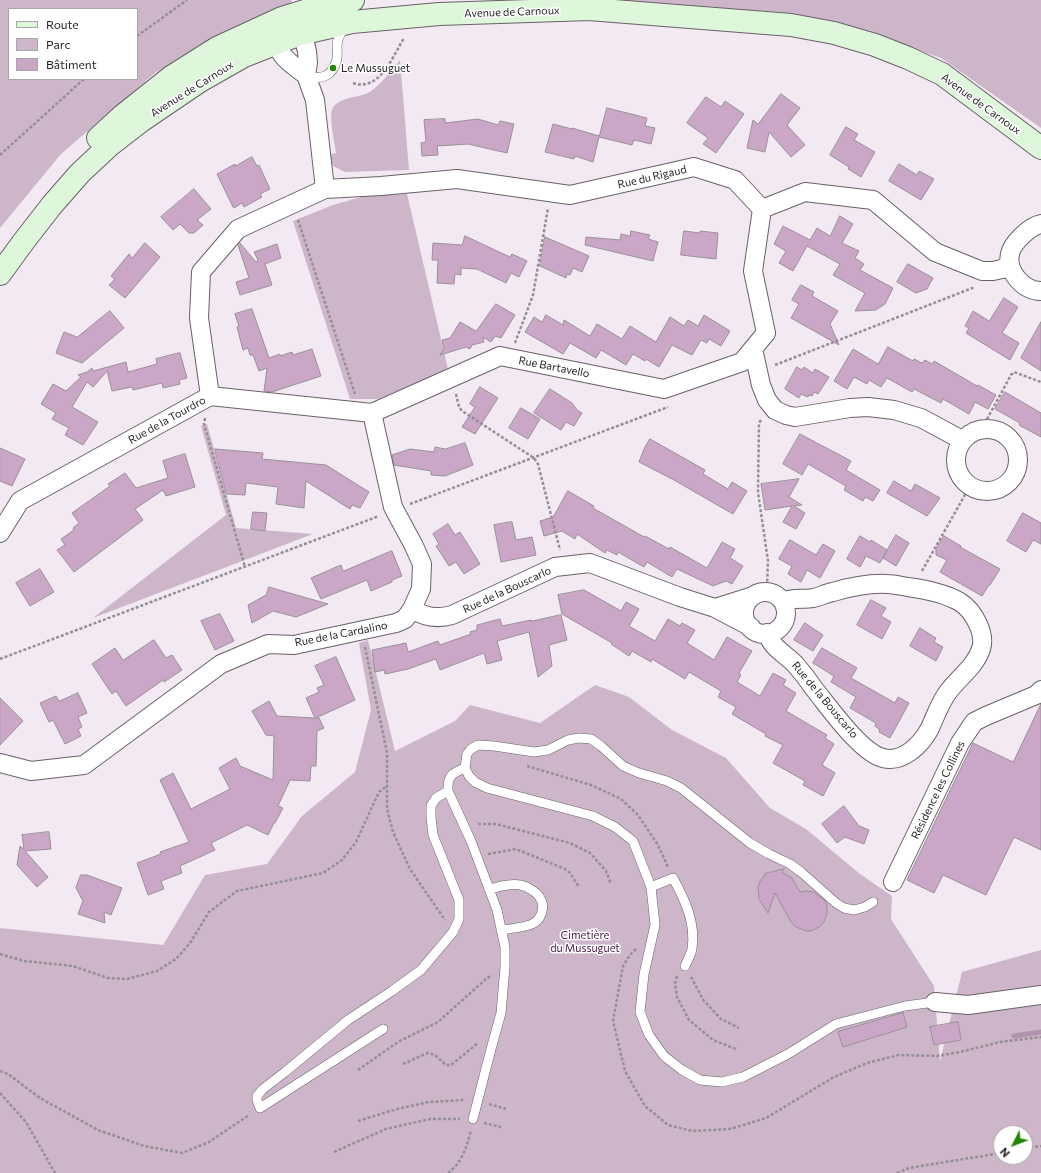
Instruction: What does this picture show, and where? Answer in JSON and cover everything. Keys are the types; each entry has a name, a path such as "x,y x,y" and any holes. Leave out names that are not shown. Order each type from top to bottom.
{"main road":[{"name":"Avenue de Carnoux","path":"519,0 590,9 791,24 834,33 875,45 942,74 1041,148"},
{"name":"Avenue de Carnoux","path":"0,253 51,186 76,159 122,116 171,77 217,48 309,5 340,1"},
{"path":"309,5 320,22 326,28 340,1"},
{"name":"Avenue de Carnoux","path":"0,274 52,205 80,173 110,145 141,121 200,81 244,56 300,34 352,22 439,14 590,9"}],"street":[{"path":"306,75 287,61 280,52 277,44 279,26 282,18 293,25 300,34 304,40 307,51 308,63 306,75 315,100 325,190"},
{"name":"Rue du Rigaud","path":"325,190 457,179 570,195 694,167 735,180 762,209"},
{"name":"Rue de la Tourdro","path":"0,533 20,501 210,396 199,318 201,272 238,229 325,190"},
{"path":"664,389 748,355 766,333 753,271 762,209 805,192 873,200 935,252 982,271 1002,269 1010,264"},
{"path":"1041,224 1038,224 1025,233 1016,243 1010,254 1010,264 1014,275 1022,284 1036,291 1041,291"},
{"path":"748,355 758,372 767,400 775,410 786,415 795,417 862,407 894,410 922,418 962,440"},
{"name":"Rue Bartavello","path":"366,412 451,378 500,356 664,389"},
{"path":"210,396 366,412"},
{"name":"Rue de la Cardalino","path":"0,763 31,771 84,765 221,664 268,644 294,645 362,631 396,623 405,619 412,610 421,589 422,564 394,510 366,412"},
{"path":"980,429 985,429 1001,432 1009,438 1015,447 1018,456 1018,466 1014,476 1008,484 1000,489 990,492 980,491 970,487 962,480 957,471 955,460 957,450 962,440 970,433 980,429"},
{"name":"Rue de la Bouscarlo","path":"412,610 418,614 428,616 452,616 555,567 590,563 680,597 715,608 759,630 795,665 847,730 872,754 883,758 900,757 910,751 921,741 948,691 972,664 980,650 983,639 979,626 970,612 960,603 945,596 918,589 886,584 862,585 813,598 789,599 783,602"},
{"path":"715,608 760,594 774,593 783,602 786,608 785,621 776,631 759,630 747,622 745,608 748,601 760,594"},
{"name":"Résidence les Collines","path":"893,882 960,742 974,722 1036,695 1041,690"},
{"path":"935,1002 968,1005 1041,995"}],"lane":[{"path":"306,75 314,78 322,78 328,75 337,59 337,42 340,34 344,28 352,22"},
{"path":"873,902 865,907 854,910 844,908 836,903 801,872 790,864 750,843 681,788 667,781 639,773 623,766 591,739 579,738 568,740 548,750 534,752 478,745 471,749 467,754 465,768 469,776 475,782 487,788 592,816 615,826 633,841 651,887 655,925 644,974 640,1012 649,1036 664,1056 682,1070 700,1080 722,1082 743,1077 788,1054 836,1024 905,1006 935,1002"},
{"path":"465,768 450,776 448,791 477,857 497,910 505,947 505,967 501,1013 473,1119"},
{"path":"383,1029 260,1108 257,1096 263,1088 285,1072 348,1020 421,970 453,932 459,919 459,900 433,835 431,817 431,806 436,798 448,791"},
{"path":"651,887 674,878 684,898 692,923 692,950 685,966"},
{"path":"489,889 512,884 521,885 530,889 540,898 543,908 540,918 532,924 501,930"}],"path":[{"path":"138,35 187,0"},
{"path":"353,83 364,85 370,84 384,71 394,58 405,36"},
{"path":"0,155 83,80"},
{"path":"509,358 533,295 551,192"},
{"path":"292,204 366,412"},
{"path":"758,372 981,285 989,278 993,271"},
{"path":"985,429 986,421 1014,372 1041,382"},
{"path":"451,378 459,407 462,411 534,458 538,464 564,566"},
{"path":"0,659 670,406 664,389"},
{"path":"210,396 204,424 245,567"},
{"path":"760,594 768,561 758,492 760,423 767,400"},
{"path":"918,589 918,577 970,487"},
{"path":"362,631 387,753 387,809 393,832 410,869 453,932"},
{"path":"512,749 519,764 591,785 621,799 638,815 658,845 674,878"},
{"path":"0,954 24,961 73,966 108,978 127,979 157,970 176,959 190,943 210,912 237,891 323,873 342,860 356,842 379,792 387,786"},
{"path":"463,824 496,824 570,843 590,854 606,871 611,884"},
{"path":"477,857 516,849 565,869 570,873 579,887"},
{"path":"736,1049 713,1040 689,1020 677,997 675,984 677,975 685,966 704,1001 721,1019 739,1028"},
{"path":"358,1070 398,1042 438,1022 486,979 505,967"},
{"path":"1000,1042 1041,1037"},
{"path":"403,1064 428,1053 435,1055 446,1065 451,1065 478,1043 494,1040"},
{"path":"0,1071 8,1074 40,1098 98,1130 144,1146 182,1152 208,1142 260,1108"},
{"path":"0,1093 26,1122 55,1173"},
{"path":"358,1121 397,1108 429,1102 465,1100 478,1101 506,1109"},
{"path":"450,1173 458,1163 466,1148 473,1119"},
{"path":"334,1152 386,1129 430,1120 473,1119 501,1127"},
{"path":"897,1173 909,1168 993,1153"}],"green space":[{"path":"0,0 291,0 292,2 156,72 61,154 0,228"},
{"path":"588,0 1041,0 1041,128 941,58 857,29"},
{"path":"400,60 409,170 345,172 333,166 328,155 336,153 332,131 332,110 343,100 364,95 377,87"},
{"path":"407,194 448,369 378,399 350,399 293,221 333,205 365,196"},
{"path":"207,424 236,528 313,534 93,618 226,515 201,426"},
{"name":"Cimetière du Mussuguet","path":"368,640 395,751 455,721 470,705 540,723 595,685 629,697 672,730 726,758 770,808 806,829 860,874 892,896 891,919 934,986 940,1061 962,972 1041,950 1041,1173 0,1173 0,928 163,945 205,875 267,864 302,816 355,772 371,710 359,643"}],"building":[{"path":"781,94 800,108 787,125 805,145 791,157 769,132 765,152 747,148 753,120 758,124"},
{"path":"706,97 721,107 725,101 744,114 716,153 703,144 708,138 687,123"},
{"path":"607,108 647,118 645,126 655,128 651,144 634,140 632,145 599,137 593,162 575,156 574,159 545,152 553,124 599,136"},
{"path":"445,119 445,123 478,119 498,125 500,121 514,124 507,153 468,144 437,146 438,155 422,156 421,143 426,142 424,120"},
{"path":"846,127 858,134 854,140 875,152 861,177 848,169 849,167 830,155"},
{"path":"252,157 257,166 259,165 270,189 260,194 262,197 244,207 242,203 234,208 217,174"},
{"path":"899,164 917,175 919,171 934,179 921,200 889,181"},
{"path":"194,189 211,209 197,220 203,225 194,233 189,233 180,224 173,230 161,217"},
{"path":"840,216 853,224 842,243 859,251 855,258 864,264 860,270 893,288 885,304 876,310 855,311 865,293 833,275 840,264 807,246 793,271 779,263 786,251 774,244 783,226 810,240 817,228 830,236"},
{"path":"631,231 650,235 648,239 658,242 653,261 585,245 586,237 620,240 621,234 630,236"},
{"path":"684,231 718,233 716,259 681,255"},
{"path":"465,236 510,257 512,254 527,261 519,277 511,273 506,283 477,269 461,268 461,275 455,274 454,284 437,283 438,260 432,260 433,243 462,245"},
{"path":"545,237 589,256 582,272 573,268 570,275 567,274 566,278 540,266"},
{"path":"145,243 160,257 125,298 109,285 115,279 111,276 129,254 132,258"},
{"path":"240,243 256,262 258,260 254,252 277,244 281,258 265,264 272,285 240,295 236,282 249,278 238,245"},
{"path":"908,264 933,278 927,289 916,293 897,282"},
{"path":"801,285 814,292 812,296 838,311 830,324 839,345 791,318 799,304 792,300"},
{"path":"1004,298 1018,307 1002,333 1019,343 1010,360 966,333 969,328 965,326 973,311 989,321"},
{"path":"496,304 515,315 501,338 495,336 491,342 483,337 484,342 472,345 470,349 466,347 440,355 444,349 442,340 450,338 460,322 476,331"},
{"path":"252,309 269,358 292,352 293,355 312,349 321,376 272,392 264,391 267,368 259,371 253,355 250,355 248,348 243,350 237,327 239,326 235,314"},
{"path":"110,311 124,328 82,363 56,353 64,332 77,337"},
{"path":"546,315 563,325 564,320 590,336 597,324 622,339 630,326 656,342 670,317 684,326 688,320 698,326 704,315 730,331 721,346 709,339 707,343 701,340 692,355 672,345 659,367 646,359 645,361 633,354 626,365 601,350 596,358 570,343 563,354 525,332 534,317 542,322"},
{"path":"1041,322 1041,371 1021,358"},
{"path":"888,347 913,361 914,359 922,363 925,360 932,364 934,361 977,386 978,385 996,395 988,409 975,402 969,414 943,399 941,403 914,389 912,392 887,378 881,387 869,380 867,384 854,377 847,389 834,381 853,349 878,364"},
{"path":"180,353 187,378 179,380 180,384 163,388 162,383 133,390 132,387 112,391 107,371 93,387 87,382 72,407 98,422 83,445 65,435 69,428 52,419 56,413 41,404 53,384 66,391 81,377 78,375 87,372 92,368 93,371 126,362 128,372 157,364 156,359"},
{"path":"797,367 802,370 804,367 813,373 815,369 829,377 818,394 814,392 812,396 809,395 808,397 801,394 799,398 785,389"},
{"path":"480,387 498,398 475,434 462,427 475,407 470,404"},
{"path":"550,389 572,403 577,410 582,413 574,426 566,422 561,430 534,413"},
{"path":"1005,392 1041,413 1041,437 995,409"},
{"path":"521,408 540,419 528,439 509,428"},
{"path":"800,434 851,461 846,470 880,490 873,501 865,497 863,501 844,490 846,486 808,464 802,475 783,464"},
{"path":"650,439 705,470 703,474 728,489 732,482 747,491 733,514 639,462"},
{"path":"465,443 473,465 445,476 431,475 431,471 394,465 392,455 410,449 434,452 435,447 445,449"},
{"path":"0,448 25,459 12,486 0,481"},
{"path":"215,449 263,453 262,459 326,465 369,492 360,508 352,505 350,509 306,481 304,508 276,504 278,487 246,483 245,495 227,494"},
{"path":"185,454 195,487 166,496 163,490 135,509 143,520 74,572 57,550 65,545 61,539 74,530 73,528 79,523 72,513 110,486 108,484 125,473 136,488 168,478 163,461"},
{"path":"799,479 789,497 802,505 794,506 805,513 796,529 783,522 792,506 765,510 761,484"},
{"path":"894,481 911,491 915,484 940,498 927,516 887,493"},
{"path":"568,491 594,506 593,508 644,537 645,536 669,549 670,547 707,568 722,542 735,549 730,558 743,566 732,584 726,581 713,586 677,569 672,577 647,562 644,567 618,552 617,555 607,550 605,553 577,534 575,539 562,531 544,536 540,521 553,517"},
{"path":"253,512 267,513 265,531 251,529"},
{"path":"1023,513 1041,523 1041,544 1033,540 1026,552 1007,541"},
{"path":"512,522 516,540 532,537 536,555 501,562 494,525"},
{"path":"448,524 455,535 460,532 480,564 464,574 456,562 449,566 436,546 439,544 433,534"},
{"path":"896,535 909,543 896,566 883,558"},
{"path":"860,536 870,542 871,540 887,550 880,563 866,556 860,567 847,559"},
{"path":"944,536 961,546 960,547 1000,569 982,596 940,572 947,560 936,555 936,549"},
{"path":"790,540 816,555 823,544 835,551 820,578 807,570 801,582 788,574 792,566 779,559"},
{"path":"392,551 402,576 371,591 367,580 321,599 311,578 341,565 343,571"},
{"path":"40,569 54,592 30,606 16,583"},
{"path":"269,587 328,604 296,617 273,611 252,623 248,605 266,595"},
{"path":"584,590 621,611 626,602 639,609 629,626 655,641 668,619 680,626 682,623 695,630 687,643 714,660 727,637 752,651 739,673 741,675 737,682 760,696 773,673 786,680 783,685 796,693 786,711 827,735 825,738 834,744 822,765 835,773 823,796 803,785 805,781 773,763 783,745 765,736 766,734 732,714 736,707 718,697 721,691 689,672 685,679 652,659 651,662 632,651 629,656 611,644 612,643 562,614 558,595"},
{"path":"871,600 886,608 881,616 891,622 882,639 857,625"},
{"path":"220,614 234,641 215,650 201,621"},
{"path":"561,615 567,640 549,645 552,666 538,677 529,632 497,641 502,660 487,664 484,653 440,670 436,659 408,669 385,674 384,670 375,672 372,650 406,643 408,652 438,641 440,645 471,634 470,632 477,630 477,625 500,619 502,626"},
{"path":"805,623 823,635 813,651 794,640"},
{"path":"920,628 936,638 934,642 943,647 936,661 910,646"},
{"path":"154,640 166,658 172,655 182,670 164,682 163,680 126,706 116,691 112,694 92,664 115,648 123,660"},
{"path":"822,648 857,668 851,678 895,703 898,697 909,703 890,738 879,732 880,730 875,726 876,723 850,708 856,697 831,682 834,676 813,663"},
{"path":"336,657 355,700 316,718 319,718 324,728 317,731 316,766 311,766 310,781 290,780 278,806 283,808 268,835 247,825 211,843 215,850 180,866 182,873 161,881 164,889 148,895 137,863 161,854 160,852 189,842 160,780 173,773 191,809 230,789 219,768 236,758 240,766 273,780 274,736 266,735 252,711 269,701 277,716 315,718 306,698 319,692 317,688 324,685 315,666"},
{"path":"78,693 87,713 78,717 82,727 78,729 81,736 65,744 53,720 49,722 40,703 56,696 59,701"},
{"path":"0,698 23,721 0,745"},
{"path":"1041,704 1041,850 1014,837 986,895 943,875 934,893 907,880 973,743 1013,762"},
{"path":"844,806 859,826 869,830 864,844 845,837 837,843 822,824"},
{"path":"49,832 51,849 25,851 48,877 37,887 17,865 20,846 24,849 22,835"},
{"path":"784,869 782,872 792,878 800,892 814,892 825,901 827,905 827,914 824,922 819,927 811,931 806,931 796,927 791,922 775,893 768,913 759,899 758,887 765,874"},
{"path":"81,875 87,875 122,888 111,915 104,912 105,923 78,914 83,901 76,888"},
{"path":"903,1013 907,1027 843,1047 838,1032"},
{"path":"958,1022 961,1040 934,1045 930,1027"}],"waterway":[{"path":"1014,1036 1041,1032"}],"place":[{"name":"Le Mussuguet","path":"333,68"}]}
